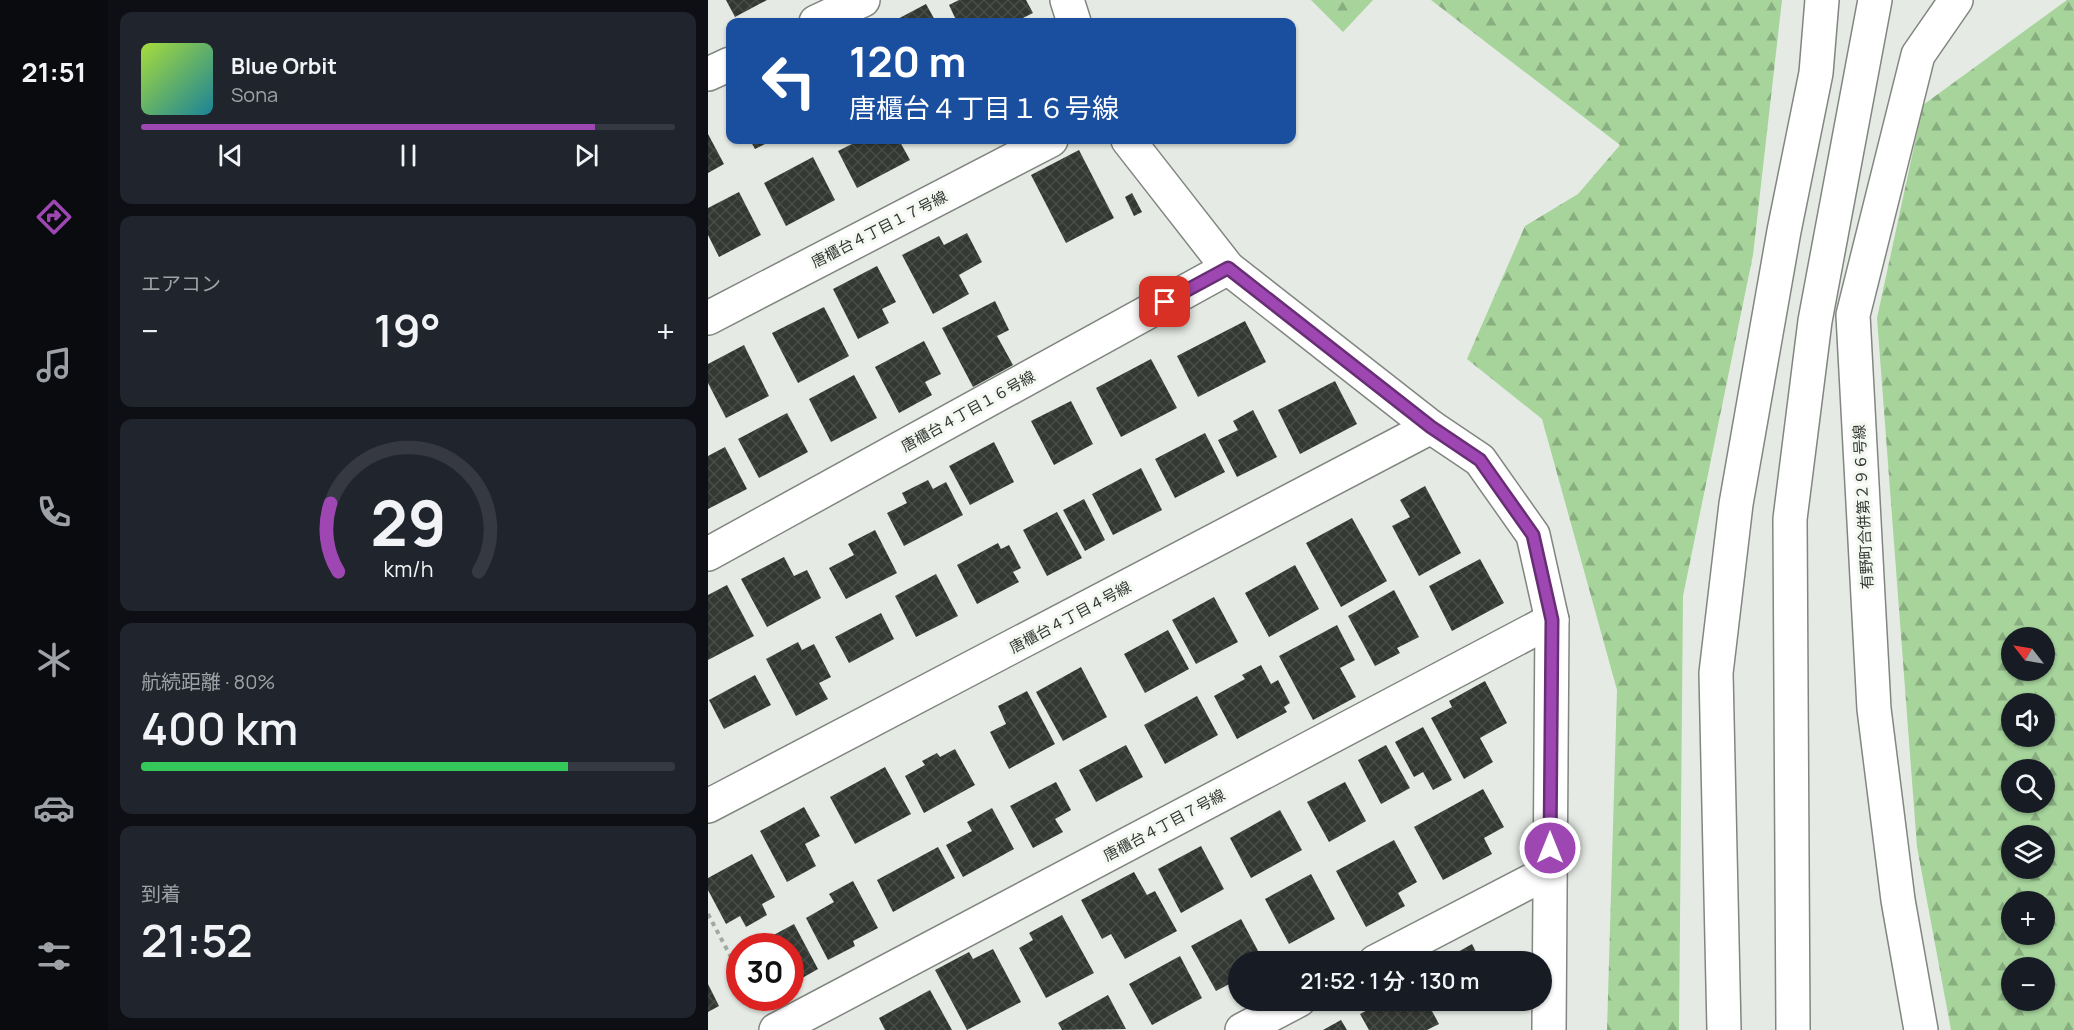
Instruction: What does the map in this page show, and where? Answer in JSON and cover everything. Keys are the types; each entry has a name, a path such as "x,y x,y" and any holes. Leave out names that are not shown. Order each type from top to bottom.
{"main road":[{"path":"825,18 863,0"},
{"path":"1067,0 1073,18"},
{"path":"1724,1030 1716,673 1736,504 1784,231 1816,73 1822,0"},
{"path":"1793,1030 1790,519 1815,321 1875,0"},
{"name":"有野町合併第２９６号線","path":"1921,1030 1898,900 1874,710 1853,315 1918,55 1956,0"},
{"path":"708,74 726,65"},
{"name":"唐櫃台４丁目１７号線","path":"708,318 1043,144"},
{"path":"1131,144 1228,268 1431,427 1480,460 1533,535 1552,620 1549,1030"},
{"name":"唐櫃台４丁目１６号線","path":"708,554 1228,268"},
{"name":"唐櫃台４丁目４号線","path":"708,806 1431,427"},
{"name":"唐櫃台４丁目７号線","path":"776,1030 1552,620"},
{"path":"1396,951 1550,871"},
{"path":"1242,1030 1278,1011"}],"path":[{"path":"708,914 726,948"}],"green space":[{"path":"1311,0 1373,0 1343,32"},
{"path":"1431,0 1782,0 1753,255 1683,596 1679,1030 1607,1030 1617,690 1542,419 1467,359 1525,226 1578,194 1620,145"},
{"path":"2067,0 2074,0 2074,1030 1951,1030 1917,847 1877,318 1923,105"}],"building":[{"path":"726,0 767,0 735,17"},
{"path":"959,0 1026,0 1033,13 1023,18 955,18 949,5"},
{"path":"926,4 934,18 900,18"},
{"path":"708,134 724,164 708,173"},
{"path":"752,144 765,144 755,149"},
{"path":"852,144 901,144 910,160 857,188 838,151"},
{"path":"1079,150 1114,218 1066,243 1031,175"},
{"path":"813,157 835,200 786,226 764,183"},
{"path":"739,192 761,235 719,257 708,235 708,208"},
{"path":"1132,193 1142,212 1134,216 1125,197"},
{"path":"967,233 982,262 959,275 969,294 933,314 902,255 939,236 944,245"},
{"path":"877,266 896,302 882,309 889,323 858,339 833,289"},
{"path":"995,301 1009,330 997,336 1013,365 973,387 942,328"},
{"path":"824,307 849,356 798,383 772,333"},
{"path":"1245,321 1266,362 1198,397 1177,356"},
{"path":"924,341 941,374 925,382 932,395 899,413 875,367"},
{"path":"744,345 769,396 726,418 708,383 708,364"},
{"path":"1151,359 1177,408 1121,437 1096,388"},
{"path":"854,375 877,418 831,442 809,399"},
{"path":"1335,381 1357,424 1300,454 1278,410"},
{"path":"1071,401 1093,444 1054,465 1031,421"},
{"path":"1253,410 1277,457 1237,477 1218,440 1238,430 1233,421"},
{"path":"787,413 808,452 759,478 738,439"},
{"path":"1205,433 1225,472 1175,498 1155,459"},
{"path":"994,442 1014,482 970,505 949,466"},
{"path":"725,447 747,489 708,509 708,456"},
{"path":"1141,468 1162,510 1113,535 1092,494"},
{"path":"928,480 933,489 946,482 963,515 904,546 887,513 907,503 902,493"},
{"path":"1425,486 1461,553 1419,576 1392,526 1410,517 1400,500"},
{"path":"1084,499 1105,540 1085,551 1063,510"},
{"path":"1057,512 1082,558 1047,576 1023,530"},
{"path":"1352,518 1387,581 1341,607 1306,543"},
{"path":"875,530 897,573 846,599 829,568 854,555 848,544"},
{"path":"998,543 1001,549 1009,545 1021,568 1013,572 1019,582 977,604 957,565"},
{"path":"784,557 794,576 807,570 821,598 767,627 741,579"},
{"path":"1480,559 1504,603 1452,631 1429,586"},
{"path":"1295,565 1319,609 1269,637 1245,593"},
{"path":"936,574 958,616 916,637 895,596"},
{"path":"727,585 754,636 708,660 708,595"},
{"path":"1394,590 1419,637 1397,648 1400,653 1375,666 1348,616"},
{"path":"1214,597 1238,642 1196,664 1172,620"},
{"path":"881,613 894,639 849,663 835,637"},
{"path":"1337,625 1355,660 1340,668 1356,697 1313,720 1279,656"},
{"path":"1168,630 1189,669 1145,693 1124,654"},
{"path":"798,642 802,650 814,644 831,677 819,683 828,699 796,716 766,659"},
{"path":"1261,665 1271,684 1278,680 1290,703 1284,707 1287,712 1237,739 1214,696 1245,679 1242,675"},
{"path":"1081,667 1107,717 1063,741 1036,692"},
{"path":"755,675 771,705 724,729 709,700"},
{"path":"1485,681 1507,723 1480,738 1493,762 1464,779 1431,718 1452,707 1449,701"},
{"path":"1027,691 1055,744 1009,769 990,732 1006,724 998,706"},
{"path":"1197,696 1218,735 1165,764 1144,725"},
{"path":"1423,727 1452,780 1433,790 1423,772 1414,777 1395,742"},
{"path":"1126,745 1143,777 1096,802 1079,770"},
{"path":"1386,745 1410,788 1381,804 1358,760"},
{"path":"955,749 975,785 924,813 905,776 925,765 922,761 937,753 940,757"},
{"path":"885,767 911,814 855,844 830,797"},
{"path":"1056,782 1071,810 1055,819 1063,832 1033,848 1010,806"},
{"path":"1345,782 1366,821 1329,842 1307,802"},
{"path":"1483,789 1504,827 1484,838 1492,854 1443,880 1414,827"},
{"path":"804,807 820,836 805,844 816,866 787,882 760,831"},
{"path":"992,808 1014,849 963,877 946,845 972,831 967,822"},
{"path":"1280,810 1302,850 1251,878 1230,838"},
{"path":"1394,840 1417,882 1398,893 1405,906 1366,927 1336,871"},
{"path":"1201,846 1224,889 1181,913 1158,869"},
{"path":"938,847 955,878 893,912 877,880"},
{"path":"752,854 775,897 762,904 767,915 746,927 740,916 726,924 708,890 708,878"},
{"path":"1134,872 1147,895 1155,891 1177,931 1125,959 1111,934 1102,939 1081,900"},
{"path":"1311,874 1335,919 1289,944 1265,899"},
{"path":"853,881 878,928 853,941 855,946 828,960 806,918 834,902 829,894"},
{"path":"1062,915 1094,973 1046,998 1019,948 1033,940 1029,933"},
{"path":"1241,919 1258,951 1228,951 1228,985 1216,991 1191,946"},
{"path":"794,924 799,933 777,933"},
{"path":"804,943 818,969 804,977"},
{"path":"1472,944 1476,951 1460,951"},
{"path":"993,949 1021,1002 967,1030 935,970 969,952 973,959"},
{"path":"1180,956 1202,998 1152,1025 1129,984"},
{"path":"708,984 719,1006 708,1012"},
{"path":"930,990 952,1030 885,1030 879,1018"},
{"path":"1108,995 1126,1029 1062,1030 1058,1023"},
{"path":"1365,1011 1432,1011 1439,1024 1427,1030 1369,1030 1360,1014"},
{"path":"1341,1020 1347,1030 1323,1030"}],"route":[{"path":"1165,302 1228,268 1431,427 1480,460 1533,535 1552,620 1550,848"}]}
